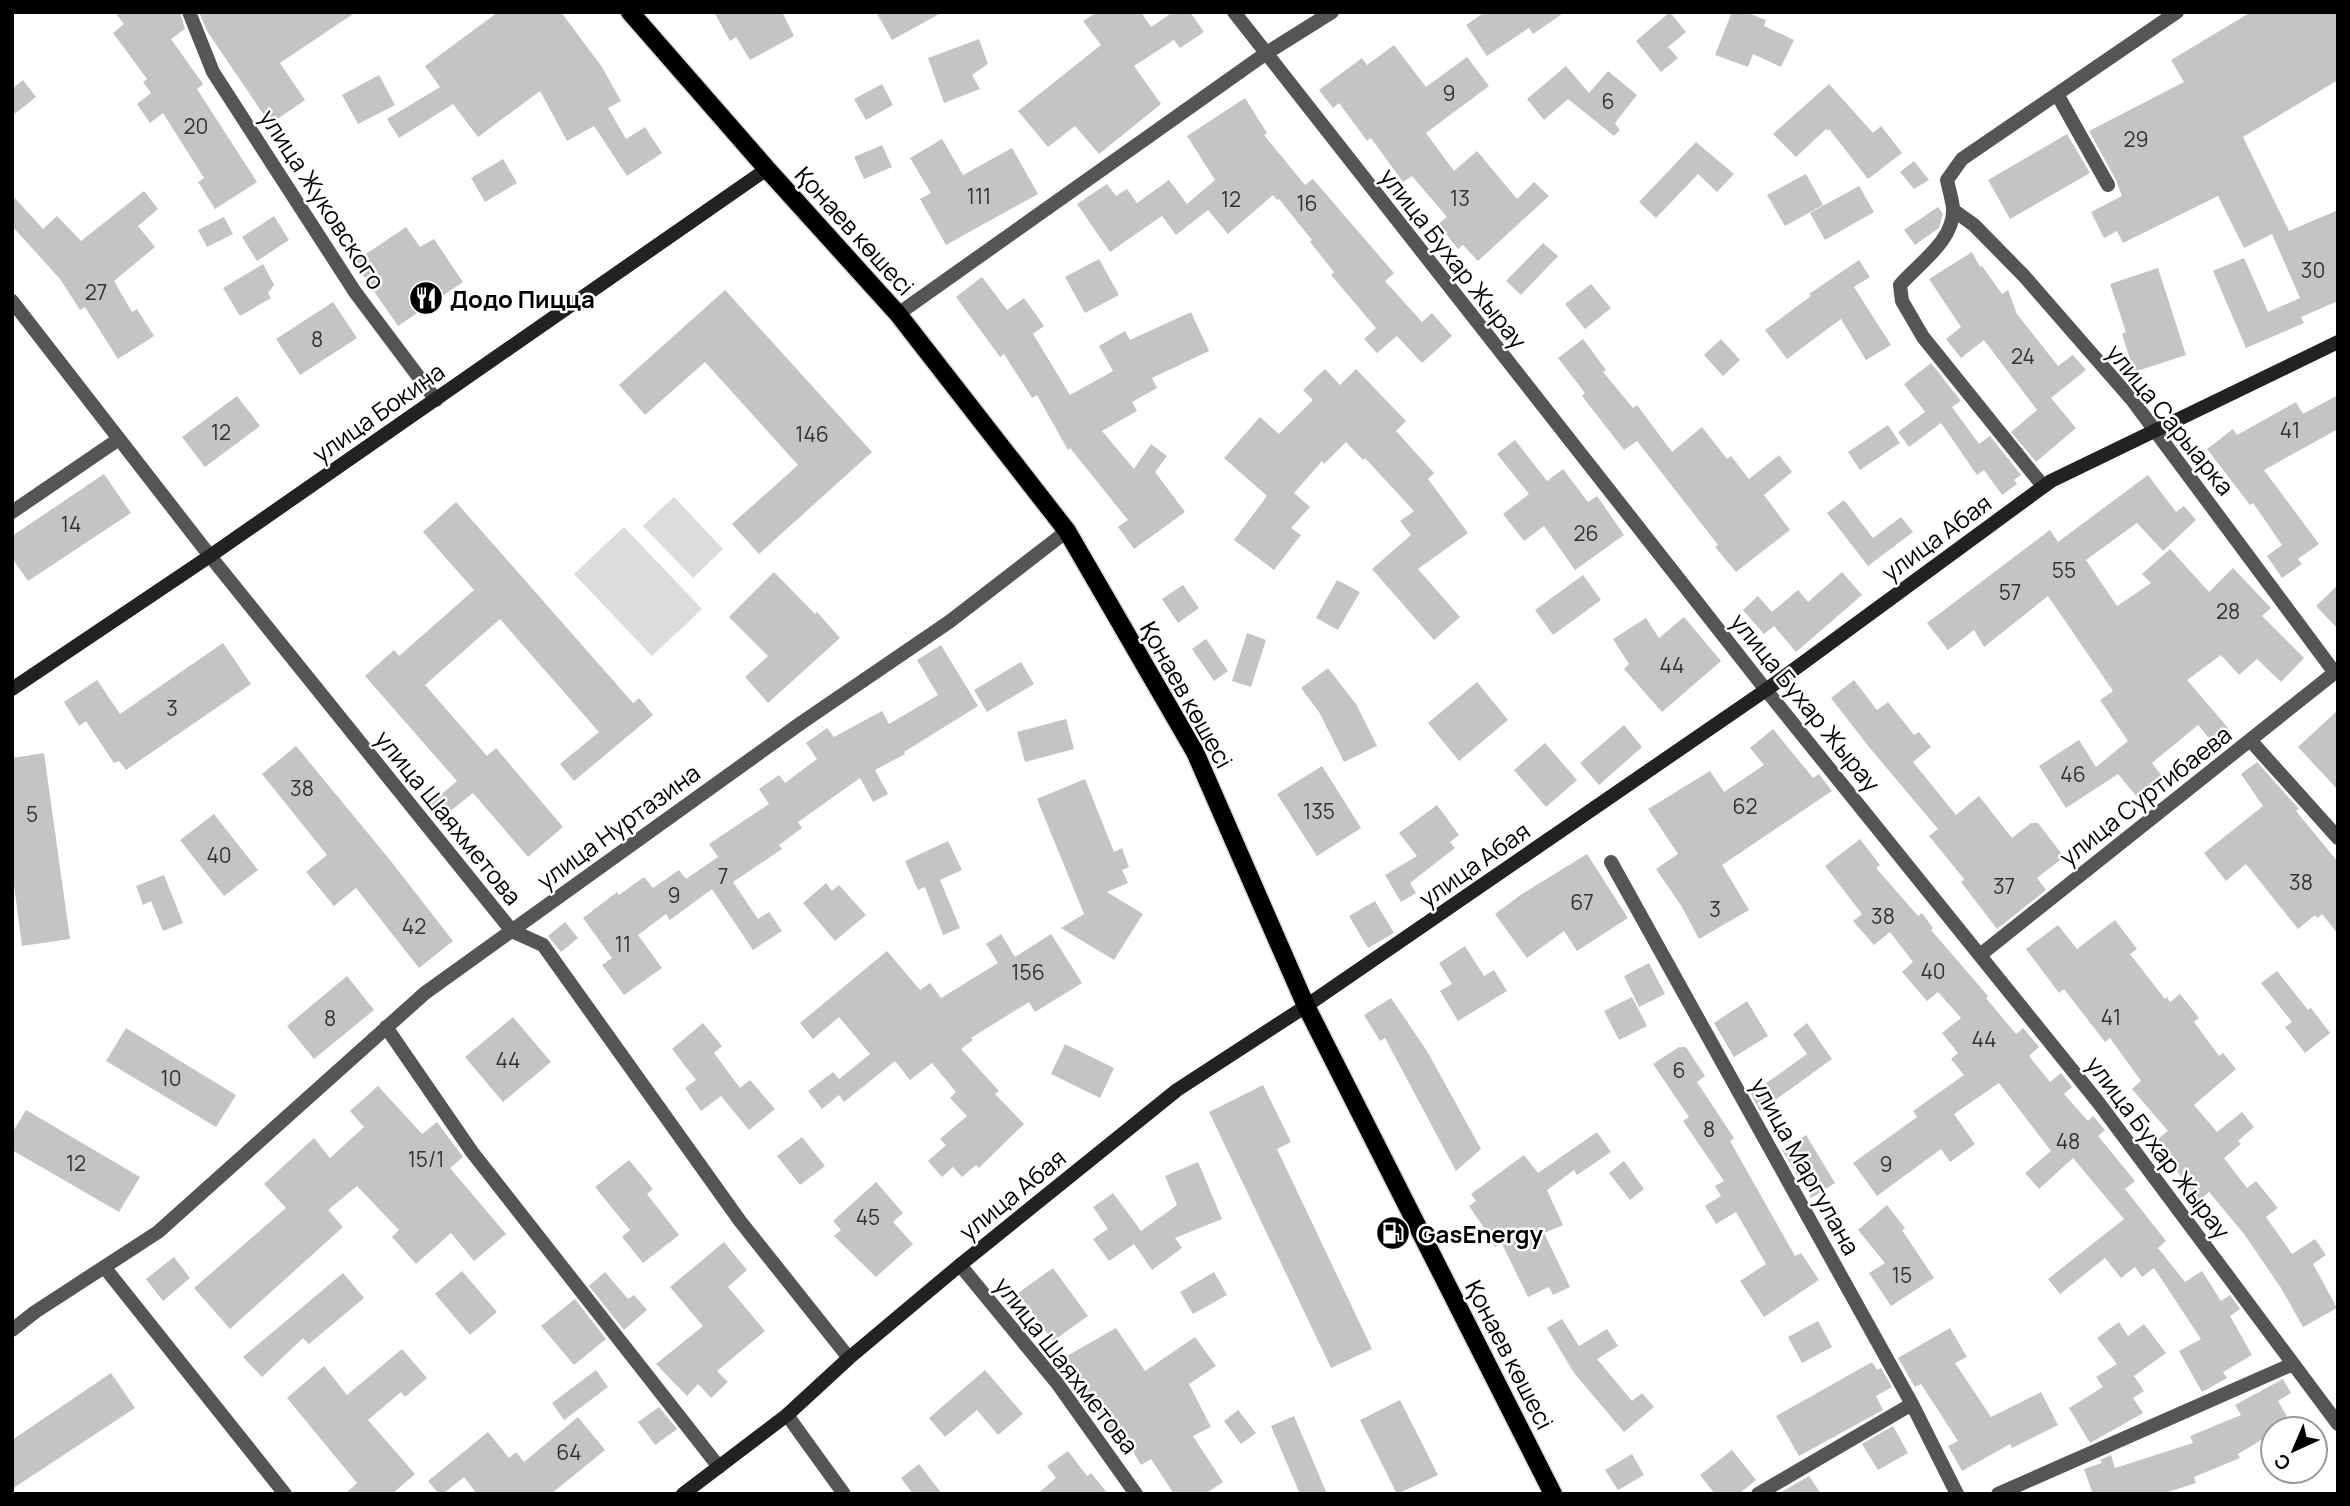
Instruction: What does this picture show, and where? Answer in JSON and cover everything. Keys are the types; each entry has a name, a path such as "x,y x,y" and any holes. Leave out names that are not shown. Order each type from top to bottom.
{"main road":[{"name":"Қонаев көшесі","path":"634,14 767,169 898,314 1066,531 1195,752 1307,1006 1553,1494"}],"street":[{"name":"улица Жуковского","path":"189,12 213,72 355,292 436,400"},
{"name":"улица Бухар Жырау","path":"1234,12 1766,690 2098,1101 2338,1424"},
{"path":"898,314 1265,54 1332,12"},
{"path":"2043,486 1923,337 1902,302 1900,285 1945,236 1953,210 1947,180 1962,159 2178,12"},
{"path":"2057,94 2108,185"},
{"name":"улица Бокина","path":"12,689 436,400 767,169"},
{"name":"улица Сарыарка","path":"1953,210 1974,225 2024,275 2156,430 2336,672"},
{"name":"улица Шаяхметова","path":"12,301 209,556 512,931 543,945 740,1221 849,1358"},
{"name":"улица Абая","path":"683,1494 787,1415 849,1358 960,1265 1177,1090 1307,1006 1766,690 2043,486 2338,342"},
{"path":"12,512 119,439"},
{"name":"улица Нуртазина","path":"12,1330 35,1312 158,1232 425,993 801,723 949,622 1066,531"},
{"name":"улица Суртибаева","path":"1980,955 2336,672"},
{"path":"2250,740 2338,838"},
{"name":"улица Маргулана","path":"1611,863 1912,1404 1957,1494"},
{"path":"386,1027 472,1152 719,1467"},
{"name":"улица Шаяхметова","path":"960,1265 1058,1383 1136,1494"},
{"path":"104,1268 285,1494"},
{"path":"1998,1494 2293,1364"},
{"path":"1758,1494 1912,1404"},
{"path":"787,1415 844,1494"}],"shaded area":[{"path":"674,497 723,549 693,578 643,526"},
{"path":"624,527 702,609 652,656 574,574"}],"building":[{"path":"115,12 180,12 185,29 171,39 203,84 197,89 257,182 215,209 198,182 204,178 163,113 150,123 137,104 151,93 143,82 147,79 113,33 124,24"},
{"path":"199,12 356,12 280,63 305,100 270,124 207,31"},
{"path":"498,12 561,12 602,67 621,101 608,108 626,139 645,127 662,153 627,176 594,126 567,141 540,91 478,137 453,104 399,138 387,119 440,87 425,66"},
{"path":"714,12 782,12 794,36 750,60 736,37 730,41"},
{"path":"876,12 943,12 892,40"},
{"path":"1097,12 1141,12 1151,27 1173,12 1190,12 1204,32 1180,48 1174,40 1134,66 1161,104 1099,154 1075,126 1048,147 1018,111 1101,45 1083,21"},
{"path":"1485,12 1565,12 1533,34 1529,28 1487,56 1466,25"},
{"path":"1670,12 1686,32 1668,47 1678,58 1661,72 1636,41"},
{"path":"1732,12 1745,12 1766,20 1764,26 1794,40 1781,67 1753,54 1748,67 1715,55"},
{"path":"2251,12 2338,12 2338,80 2243,137 2289,231 2338,210 2338,301 2301,317 2304,323 2246,348 2213,271 2244,258 2268,312 2300,298 2272,234 2244,248 2218,196 2123,243 2117,231 2104,238 2091,212 2122,196 2089,131 2184,82 2171,60"},
{"path":"979,39 988,64 972,75 980,89 944,103 928,58"},
{"path":"1394,45 1426,87 1467,57 1489,86 1426,133 1454,171 1477,151 1517,199 1534,182 1549,196 1478,261 1463,245 1458,249 1438,224 1447,217 1412,176 1403,182 1371,138 1367,141 1339,103 1333,108 1319,90 1362,58 1367,65"},
{"path":"1566,66 1589,93 1608,71 1637,95 1615,123 1620,130 1614,136 1568,99 1544,120 1527,99"},
{"path":"379,75 395,105 358,124 342,95"},
{"path":"23,80 36,97 12,116 12,89"},
{"path":"882,84 893,105 866,120 854,99"},
{"path":"1829,84 1873,133 1881,126 1902,153 1868,179 1829,129 1796,157 1773,134"},
{"path":"1245,98 1267,133 1264,135 1305,185 1313,179 1394,273 1385,281 1422,322 1432,313 1452,336 1422,363 1397,336 1377,353 1364,339 1376,328 1331,275 1334,272 1310,242 1312,240 1273,195 1228,234 1208,210 1176,235 1162,216 1110,252 1077,204 1107,184 1116,196 1127,189 1137,203 1169,180 1187,204 1215,180 1187,136"},
{"path":"2067,134 2090,173 2010,219 1988,180"},
{"path":"942,139 963,175 1012,148 1038,194 946,245 920,199 931,193 910,158"},
{"path":"1696,142 1734,174 1717,192 1698,174 1656,218 1639,202"},
{"path":"882,145 892,167 864,179 854,157"},
{"path":"503,159 517,183 485,202 471,178"},
{"path":"1914,161 1929,180 1914,189 1900,172"},
{"path":"1806,174 1823,205 1785,226 1767,195"},
{"path":"1859,186 1874,212 1825,240 1810,213"},
{"path":"144,191 158,209 138,226 155,247 114,281 132,312 137,309 154,336 118,359 85,307 80,310 60,279 12,226 12,195 43,229 57,216 81,241"},
{"path":"1938,207 1943,214 1939,228 1915,245 1904,230"},
{"path":"274,216 289,240 257,261 242,237"},
{"path":"224,217 233,234 207,247 198,230"},
{"path":"406,227 420,247 434,239 463,282 398,326 354,262"},
{"path":"1543,243 1558,256 1521,295 1506,281"},
{"path":"1972,252 1980,267 1982,266 2002,294 2008,290 2017,314 2058,366 2073,355 2086,370 2051,398 2076,428 2036,462 2011,432 2037,410 1984,340 1961,358 1946,339 1961,327 1929,279"},
{"path":"1099,259 1119,295 1085,313 1065,277"},
{"path":"1859,260 1870,277 1854,287 1891,345 1866,360 1841,319 1787,359 1765,330 1811,296 1809,294"},
{"path":"263,264 274,285 268,293 271,298 240,316 223,288"},
{"path":"2158,268 2186,355 2134,372 2122,334 2126,332 2110,284"},
{"path":"982,277 1007,310 1024,298 1044,326 1033,334 1070,395 1113,371 1099,346 1125,331 1130,340 1191,312 1209,351 1152,378 1157,388 1132,402 1137,411 1102,431 1134,469 1151,444 1167,456 1155,472 1185,512 1134,549 1118,527 1128,520 1070,448 1068,450 1037,395 1032,398 1004,354 1000,357 956,297"},
{"path":"1591,284 1611,308 1585,329 1565,304"},
{"path":"725,290 872,452 759,554 732,524 798,465 705,362 645,415 619,385"},
{"path":"333,302 357,338 300,375 276,339"},
{"path":"1583,339 1606,370 1603,372 1633,408 1637,405 1672,452 1702,427 1727,459 1731,456 1749,479 1779,455 1792,472 1764,495 1790,530 1736,572 1637,441 1624,450 1582,396 1585,393 1558,358"},
{"path":"1721,339 1740,360 1723,376 1704,355"},
{"path":"1931,363 1961,401 1952,407 1979,444 1990,436 2021,475 2014,480 2017,484 2002,495 1984,470 1977,475 1941,423 1909,447 1898,432 1925,412 1904,384"},
{"path":"1325,369 1340,385 1356,369 1406,421 1396,431 1434,473 1428,479 1468,533 1418,569 1460,617 1434,640 1372,569 1411,535 1400,521 1414,511 1365,458 1363,460 1346,442 1324,464 1322,461 1294,493 1310,507 1291,528 1301,535 1274,570 1234,540 1267,496 1224,458 1260,417 1279,434 1313,400 1303,390"},
{"path":"2338,395 2338,429 2264,470 2319,544 2298,559 2302,564 2282,578 2267,556 2282,545 2253,503 2250,505 2207,449 2233,429 2237,435 2296,402 2303,414"},
{"path":"237,396 260,426 205,467 182,437"},
{"path":"1888,425 1900,443 1860,470 1848,452"},
{"path":"1515,440 1547,481 1563,469 1588,502 1597,496 1624,535 1575,570 1544,526 1524,541 1503,514 1529,494 1497,454"},
{"path":"104,474 131,513 28,581 12,558 12,536"},
{"path":"2148,475 2176,512 2184,506 2196,520 2163,551 2137,523 2086,560 2117,606 2151,583 2142,574 2170,549 2209,592 2233,568 2271,608 2262,616 2304,658 2281,682 2257,659 2239,675 2221,655 2187,680 2229,729 2213,743 2198,725 2152,763 2162,776 2137,797 2118,774 2066,808 2039,766 2079,740 2096,767 2128,741 2100,700 2113,691 2048,596 1984,647 1974,630 1948,650 1927,623 2050,530 2058,542"},
{"path":"1844,500 1873,538 1901,517 1913,532 1868,566 1827,513"},
{"path":"456,502 633,703 639,698 653,715 574,781 560,764 599,732 500,619 425,685 487,756 496,748 563,827 528,857 473,793 443,817 431,803 457,781 365,676 394,650 399,656 474,590 423,532"},
{"path":"774,572 815,614 817,612 840,638 768,703 745,677 768,656 729,617"},
{"path":"1842,572 1862,595 1796,652 1774,626 1764,634 1743,610 1758,596 1772,612 1798,590 1808,602"},
{"path":"1583,575 1601,600 1553,635 1535,610"},
{"path":"1337,580 1360,592 1338,630 1316,618"},
{"path":"1183,585 1199,608 1178,623 1162,599"},
{"path":"2338,585 2338,629 2316,606"},
{"path":"1684,617 1721,661 1662,712 1624,669 1629,664 1613,639 1646,618 1659,638"},
{"path":"1247,633 1266,640 1251,687 1232,681"},
{"path":"1206,639 1228,671 1214,681 1192,649"},
{"path":"223,643 251,684 126,770 119,761 114,763 86,721 79,726 64,702 97,680 120,714"},
{"path":"941,645 978,706 904,752 905,754 875,770 888,794 873,802 860,778 798,822 802,828 779,845 782,849 733,882 758,919 769,912 782,931 753,950 712,889 670,920 666,914 638,935 662,968 624,995 602,965 612,958 583,918 617,892 619,895 644,877 653,888 679,870 686,879 718,857 709,844 769,804 759,789 779,775 785,783 817,759 806,743 827,728 834,737 882,711 889,724 938,695 917,660"},
{"path":"1021,662 1034,684 987,712 974,690"},
{"path":"1328,668 1356,704 1377,746 1344,762 1319,712 1301,688"},
{"path":"1854,680 1877,710 1888,702 1914,735 1919,732 1931,747 1913,762 1956,815 1979,796 2012,838 2031,823 2038,823 2064,857 2037,878 2046,890 1997,929 1961,882 1964,879 1929,836 1938,829 1831,698"},
{"path":"1477,682 1508,720 1459,761 1428,723"},
{"path":"2338,710 2338,790 2298,747"},
{"path":"1066,719 1074,749 1025,762 1017,732"},
{"path":"1624,725 1642,747 1599,785 1580,763"},
{"path":"1773,729 1813,778 1819,774 1832,791 1722,865 1749,910 1699,939 1682,907 1656,869 1678,854 1648,809 1710,771 1724,792 1764,765 1750,748"},
{"path":"1545,743 1577,780 1546,807 1514,770"},
{"path":"296,746 453,941 419,968 356,888 334,906 306,872 327,855 262,774"},
{"path":"44,753 70,939 22,946 12,870 12,758"},
{"path":"2257,762 2299,809 2296,811 2338,862 2338,934 2322,914 2318,918 2315,915 2298,929 2246,864 2226,881 2204,853 2263,806 2241,774"},
{"path":"1322,766 1361,828 1317,856 1277,794"},
{"path":"1085,779 1114,852 1122,848 1129,867 1122,870 1128,883 1107,892 1143,914 1114,960 1061,928 1084,914 1037,799"},
{"path":"1437,805 1459,835 1450,842 1455,848 1410,883 1416,893 1401,902 1385,875 1417,856 1399,833"},
{"path":"214,814 258,870 224,896 180,840"},
{"path":"1860,839 1880,865 1876,868 1918,916 1922,913 1933,928 1931,930 1988,996 1986,998 2016,1034 2023,1028 2039,1047 2029,1056 2050,1082 2061,1073 2072,1087 2064,1094 2088,1121 2093,1116 2105,1130 2098,1136 2135,1181 2125,1189 2166,1241 2158,1248 2185,1282 2202,1271 2221,1301 2230,1295 2240,1309 2230,1316 2252,1355 2223,1372 2227,1378 2202,1392 2179,1351 2201,1339 2154,1268 2142,1277 2135,1267 2121,1278 2105,1258 2060,1294 2048,1279 2124,1219 2073,1158 2039,1189 2025,1173 2051,1151 1999,1083 1954,1114 1975,1144 1950,1162 1941,1149 1877,1196 1853,1163 1917,1117 1913,1111 1964,1075 1951,1059 1958,1053 1942,1033 1961,1018 1938,992 1927,1001 1902,972 1913,962 1890,932 1874,945 1853,921 1862,914 1825,866"},
{"path":"948,841 962,870 940,880 960,928 943,935 925,887 918,890 905,861"},
{"path":"1587,854 1628,918 1577,951 1564,931 1527,958 1495,914"},
{"path":"164,875 183,923 163,931 151,901 143,905 136,886"},
{"path":"826,883 832,891 839,885 866,915 835,941 803,903"},
{"path":"1375,901 1394,933 1368,948 1349,916"},
{"path":"2115,920 2137,949 2130,954 2165,999 2167,997 2170,1002 2180,994 2199,1018 2194,1022 2219,1056 2223,1053 2236,1069 2194,1105 2217,1132 2242,1112 2254,1127 2238,1141 2241,1144 2224,1158 2247,1188 2256,1181 2278,1208 2266,1217 2292,1254 2315,1239 2326,1255 2313,1264 2337,1308 2303,1327 2281,1288 2244,1234 2209,1192 2199,1201 2155,1141 2168,1131 2132,1089 2141,1081 2110,1038 2105,1042 2064,989 2059,993 2026,949 2058,925 2077,949"},
{"path":"565,922 578,938 561,952 548,936"},
{"path":"1001,934 1015,957 1051,934 1082,983 1035,1012 1029,1002 971,1038 973,1040 961,1049 999,1091 995,1094 1024,1124 979,1168 976,1165 962,1177 953,1167 942,1177 928,1161 946,1145 940,1139 967,1116 950,1098 956,1092 932,1063 910,1080 895,1061 844,1102 839,1095 822,1109 808,1091 833,1072 839,1079 870,1054 839,1017 813,1039 800,1023 887,951 920,990 930,983 941,998 998,963 986,944"},
{"path":"1465,946 1484,976 1494,970 1507,991 1458,1021 1440,991 1452,984 1439,963"},
{"path":"1649,963 1665,994 1639,1007 1624,976"},
{"path":"2277,971 2330,1033 2305,1053 2285,1027 2292,1022 2261,983"},
{"path":"347,976 374,1010 314,1059 287,1026"},
{"path":"1632,997 1647,1026 1619,1040 1604,1011"},
{"path":"1391,998 1427,1051 1481,1149 1456,1171 1385,1038 1380,1041 1364,1015"},
{"path":"1747,1001 1768,1036 1734,1057 1714,1023"},
{"path":"513,1017 551,1062 503,1102 465,1057"},
{"path":"703,1023 722,1046 714,1053 740,1088 750,1080 775,1109 749,1130 721,1096 701,1111 685,1088 696,1080 672,1049"},
{"path":"1807,1023 1832,1059 1760,1111 1751,1094 1807,1054 1793,1034"},
{"path":"126,1028 236,1095 216,1127 106,1061"},
{"path":"1065,1044 1114,1068 1100,1098 1051,1074"},
{"path":"1679,1047 1686,1047 1705,1076 1697,1082 1734,1138 1730,1141 1795,1256 1801,1253 1819,1280 1764,1317 1740,1281 1766,1264 1736,1212 1716,1224 1705,1206 1721,1196 1715,1186 1724,1181 1683,1121 1689,1117 1653,1064"},
{"path":"1263,1085 1291,1142 1277,1149 1372,1349 1331,1368 1209,1112"},
{"path":"378,1086 422,1134 437,1122 463,1157 450,1168 506,1234 474,1261 451,1233 416,1264 392,1237 399,1230 357,1186 328,1210 343,1227 230,1329 194,1288 286,1208 264,1184 314,1138 330,1158 364,1127 350,1111"},
{"path":"26,1110 140,1177 119,1212 12,1150 12,1133"},
{"path":"1597,1132 1611,1152 1577,1175 1574,1170 1547,1190 1563,1225 1544,1233 1570,1287 1553,1295 1549,1287 1528,1297 1502,1244 1495,1247 1469,1206 1476,1201 1471,1194 1524,1155 1538,1173"},
{"path":"1806,1135 1835,1183 1811,1198 1782,1150"},
{"path":"802,1137 825,1166 800,1185 777,1156"},
{"path":"629,1160 653,1189 647,1194 679,1235 643,1263 622,1237 630,1230 595,1187"},
{"path":"1624,1161 1644,1189 1630,1200 1609,1173"},
{"path":"1198,1162 1222,1219 1175,1238 1182,1248 1152,1270 1134,1244 1109,1261 1093,1239 1108,1229 1093,1207 1113,1193 1141,1231 1177,1205 1165,1176"},
{"path":"876,1182 903,1213 893,1222 913,1244 876,1277 834,1236 841,1230 833,1221"},
{"path":"1887,1205 1905,1228 1902,1230 1934,1278 1891,1306 1869,1273 1885,1263 1858,1230"},
{"path":"724,1242 747,1270 728,1287 765,1331 717,1371 728,1382 711,1398 698,1384 687,1396 656,1364 703,1326 670,1287"},
{"path":"174,1257 190,1278 163,1301 146,1279"},
{"path":"1053,1268 1088,1316 1053,1341 1018,1293"},
{"path":"462,1271 497,1312 470,1335 435,1294"},
{"path":"605,1272 628,1299 634,1295 647,1310 624,1330 589,1286"},
{"path":"1214,1272 1227,1295 1193,1314 1180,1292"},
{"path":"343,1273 364,1298 309,1344 303,1338 262,1377 243,1357"},
{"path":"575,1299 606,1339 574,1365 541,1326"},
{"path":"1562,1319 1579,1346 1607,1329 1618,1346 1597,1359 1632,1401 1642,1393 1654,1407 1624,1432 1574,1373 1547,1328"},
{"path":"1818,1321 1832,1347 1802,1363 1788,1337"},
{"path":"2119,1322 2128,1336 2144,1324 2166,1353 2134,1376 2144,1391 2133,1398 2143,1413 2090,1443 2069,1408 2103,1387 2096,1377 2117,1364 2097,1338"},
{"path":"1116,1328 1145,1371 1195,1337 1216,1366 1189,1384 1211,1427 1193,1436 1223,1482 1205,1494 1174,1494 1151,1459 1141,1465 1121,1431 1114,1436 1069,1369 1072,1367 1065,1357"},
{"path":"1950,1328 1967,1357 1955,1363 1991,1417 2041,1392 2058,1425 2012,1448 2010,1444 1962,1471 1948,1446 1958,1441 1921,1384 1915,1387 1898,1358"},
{"path":"402,1349 427,1378 405,1397 401,1392 368,1420 415,1474 392,1494 345,1494 357,1483 287,1398 324,1366 347,1395"},
{"path":"1872,1362 1877,1370 1881,1368 1892,1387 1876,1396 1883,1410 1799,1456 1776,1416"},
{"path":"596,1370 608,1387 564,1420 552,1403"},
{"path":"985,1370 1023,1414 998,1435 977,1410 945,1437 929,1418"},
{"path":"111,1373 135,1408 12,1489 12,1440"},
{"path":"2283,1379 2291,1393 2278,1401 2286,1415 2259,1415 2259,1441 2238,1454 2240,1458 2194,1477 2196,1483 2162,1494 2093,1494 2084,1469 2102,1463 2100,1460 2111,1455 2115,1468 2193,1443 2190,1436 2241,1415 2235,1405"},
{"path":"1400,1400 1438,1475 1397,1494 1360,1420"},
{"path":"659,1407 677,1429 655,1445 638,1422"},
{"path":"1238,1410 1256,1433 1241,1444 1224,1421"},
{"path":"1294,1416 1327,1494 1300,1494 1271,1426"},
{"path":"578,1417 605,1450 551,1494 477,1494 464,1477 443,1494 439,1494 428,1481 488,1432 509,1458 516,1452 524,1462"},
{"path":"1893,1426 1908,1453 1878,1470 1862,1444"},
{"path":"1732,1450 1756,1480 1739,1494 1715,1494 1700,1475"},
{"path":"1068,1451 1087,1476 1091,1473 1108,1494 1037,1494 1056,1478 1047,1466"},
{"path":"1632,1454 1644,1475 1618,1490 1605,1470"},
{"path":"919,1464 942,1494 913,1494 901,1478"},
{"path":"1809,1476 1821,1494 1778,1494"}],"place":[{"name":"Додо Пицца","path":"426,298"},
{"name":"GasEnergy","path":"1393,1233"}]}
